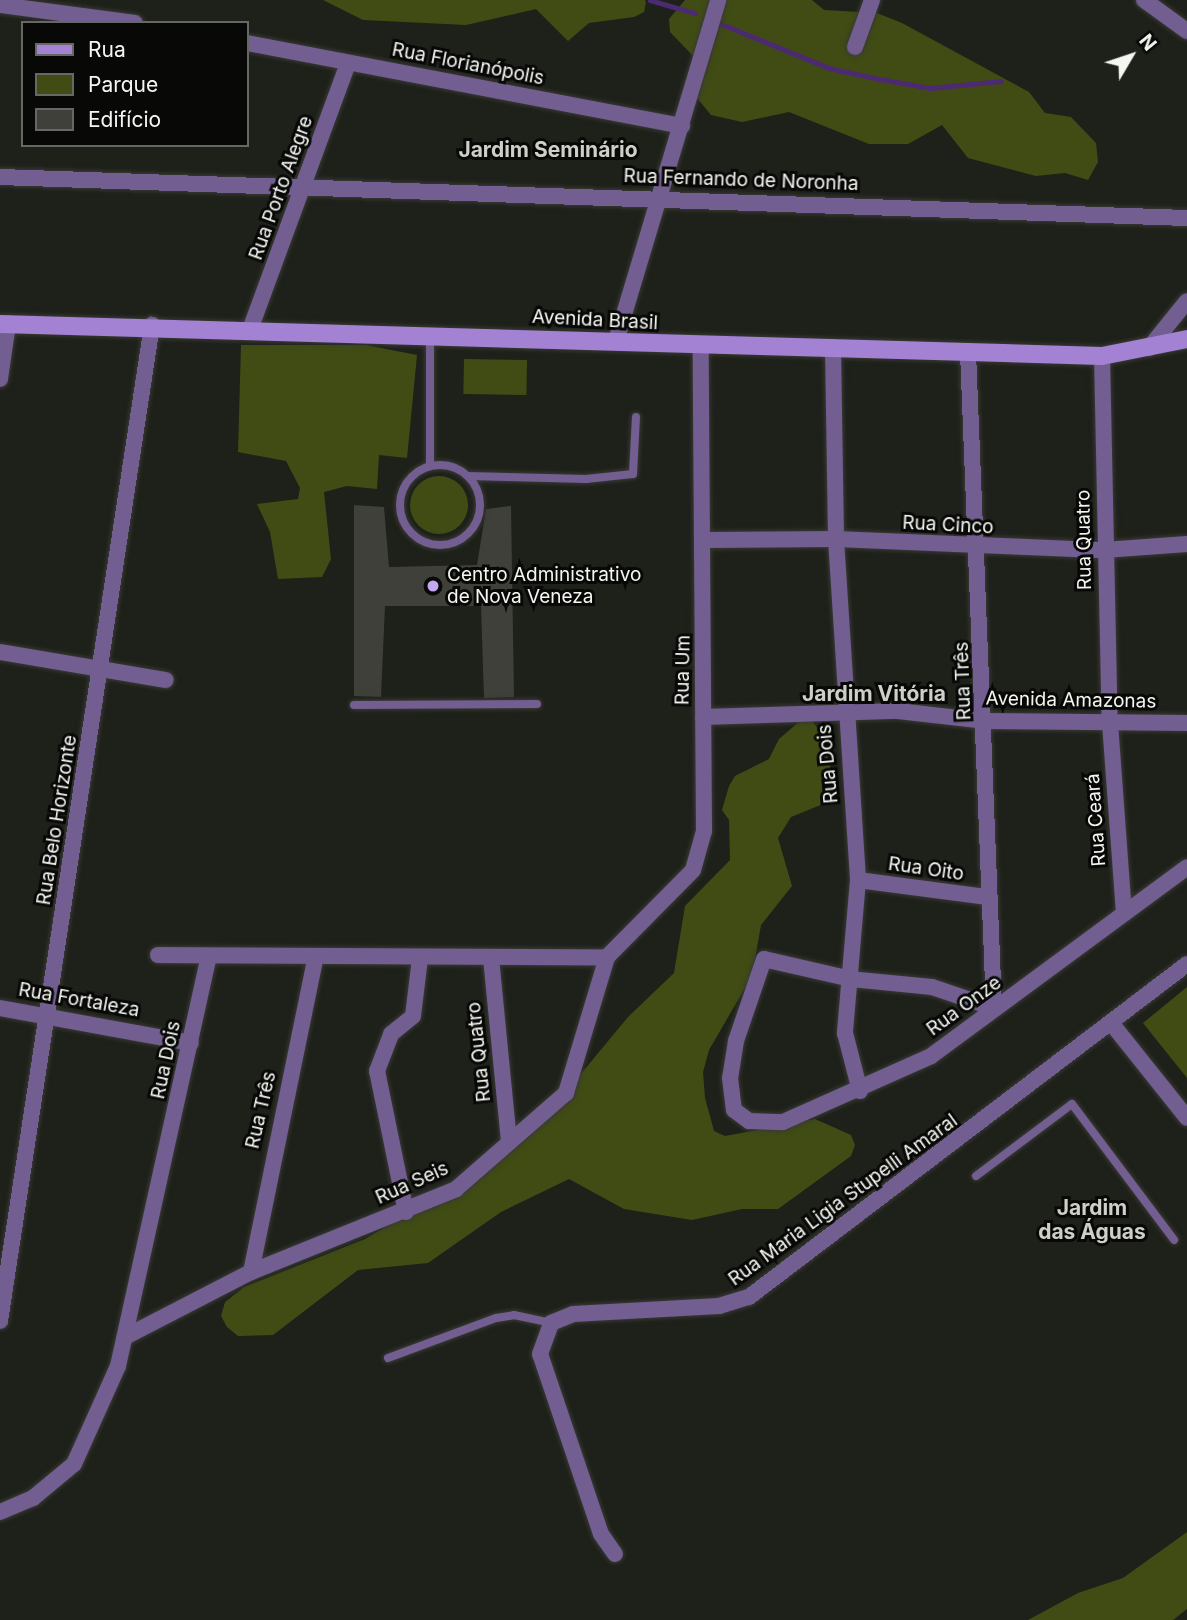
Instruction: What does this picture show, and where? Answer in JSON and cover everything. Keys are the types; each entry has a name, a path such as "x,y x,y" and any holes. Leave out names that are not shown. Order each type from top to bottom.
{"street":[{"path":"616,341 718,0"},
{"path":"855,47 872,0"},
{"path":"1144,0 1187,31"},
{"path":"0,5 120,21"},
{"name":"Rua Florianópolis","path":"248,43 682,126"},
{"name":"Rua Porto Alegre","path":"251,327 306,189 348,63"},
{"name":"Rua Fernando de Noronha","path":"0,177 306,189 659,197 1187,218"},
{"path":"1149,348 1187,302"},
{"path":"0,379 4,324"},
{"name":"Avenida Brasil","path":"4,324 251,327 616,341 701,347 1102,356 1187,339"},
{"name":"Rua Belo Horizonte","path":"0,1321 102,668 152,325"},
{"name":"Rua Um","path":"607,957 693,870 700,853 706,540 701,347"},
{"name":"Rua Dois","path":"833,348 836,539 845,714 859,880 845,1033 860,1091"},
{"name":"Rua Três","path":"968,352 986,721 988,897 994,1009"},
{"name":"Rua Quatro","path":"1102,356 1104,550 1110,723"},
{"name":"Rua Cinco","path":"706,540 836,539 978,548 1104,550 1187,544"},
{"path":"0,652 166,680"},
{"name":"Avenida Amazonas","path":"703,718 898,711 986,721 1187,723"},
{"name":"Rua Ceará","path":"1110,723 1124,914"},
{"name":"Rua Onze","path":"851,979 764,959 746,1003 730,1078 730,1101 741,1117 783,1122 860,1091 932,1056 1187,867"},
{"name":"Rua Oito","path":"859,880 988,897"},
{"path":"158,955 208,960 607,957"},
{"name":"Rua Seis","path":"125,1337 251,1272 406,1212 456,1189 566,1093 607,957"},
{"path":"406,1212 377,1071 391,1034 413,1016 420,958"},
{"name":"Rua Quatro","path":"491,958 509,1142"},
{"name":"Rua Três","path":"251,1272 315,959"},
{"name":"Rua Dois","path":"0,1512 33,1498 83,1454 125,1337 208,960"},
{"name":"Rua Maria Ligia Stupelli Amaral","path":"551,1323 573,1314 719,1306 749,1297 1187,964"},
{"path":"851,979 932,987 994,1009"},
{"name":"Rua Fortaleza","path":"0,1008 191,1043"},
{"path":"1111,1024 1187,1118"},
{"path":"551,1323 540,1354 601,1534 615,1554"}],"lane":[{"path":"429,333 430,465"},
{"path":"468,476 480,500 475,525 456,542 431,544 409,531 399,506 407,480 430,465 444,465 468,476 586,479 633,474 636,417"},
{"path":"354,705 537,704"},
{"path":"976,1176 1072,1104 1174,1240"},
{"path":"388,1359 496,1318 514,1315 551,1323"}],"green space":[{"path":"323,0 646,2 644,12 634,17 589,23 568,41 536,9 466,25 363,20"},
{"path":"685,0 812,0 824,10 877,13 902,23 1029,92 1045,113 1071,117 1096,143 1098,162 1088,180 1065,173 1036,176 968,158 942,125 908,144 869,144 789,112 742,122 711,115 697,98 695,58 670,32 669,19"},
{"path":"241,345 366,345 417,355 407,458 379,455 377,489 347,486 324,492 331,559 322,577 278,579 270,532 257,504 298,499 300,488 286,461 238,452"},
{"path":"464,359 527,360 526,395 463,394"},
{"path":"433,476 445,476 460,484 468,499 468,511 460,526 445,534 433,534 418,526 410,511 410,499 418,484"},
{"path":"800,721 812,721 829,742 831,791 823,804 791,817 778,838 792,886 761,925 752,976 709,1050 703,1072 705,1098 714,1131 725,1136 815,1119 851,1135 855,1145 851,1156 778,1209 742,1209 692,1220 624,1209 569,1179 501,1212 428,1263 358,1270 273,1335 238,1336 227,1327 221,1316 225,1302 244,1287 365,1239 502,1159 531,1134 628,1017 674,973 685,906 730,860 729,820 722,810 729,786 735,776 769,759 779,739"},
{"path":"1187,987 1187,1078 1143,1023"},
{"path":"1187,1532 1187,1609 1173,1620 1028,1620 1078,1593 1123,1578"}],"building":[{"name":"Centro Administrativo de Nova Veneza","path":"354,505 384,507 389,567 477,565 486,509 511,506 514,697 484,698 481,606 385,606 381,697 354,696"}],"waterway":[{"path":"650,0 695,13"},
{"path":"719,23 829,68 880,79 930,88 1001,81"}],"place":[{"name":"Centro Administrativo de Nova Veneza","path":"433,586"}],"district":[{"name":"Jardim Seminário","path":"548,150"},
{"name":"Jardim Vitória","path":"874,694"},
{"name":"Jardim das Águas","path":"1092,1220"}]}
